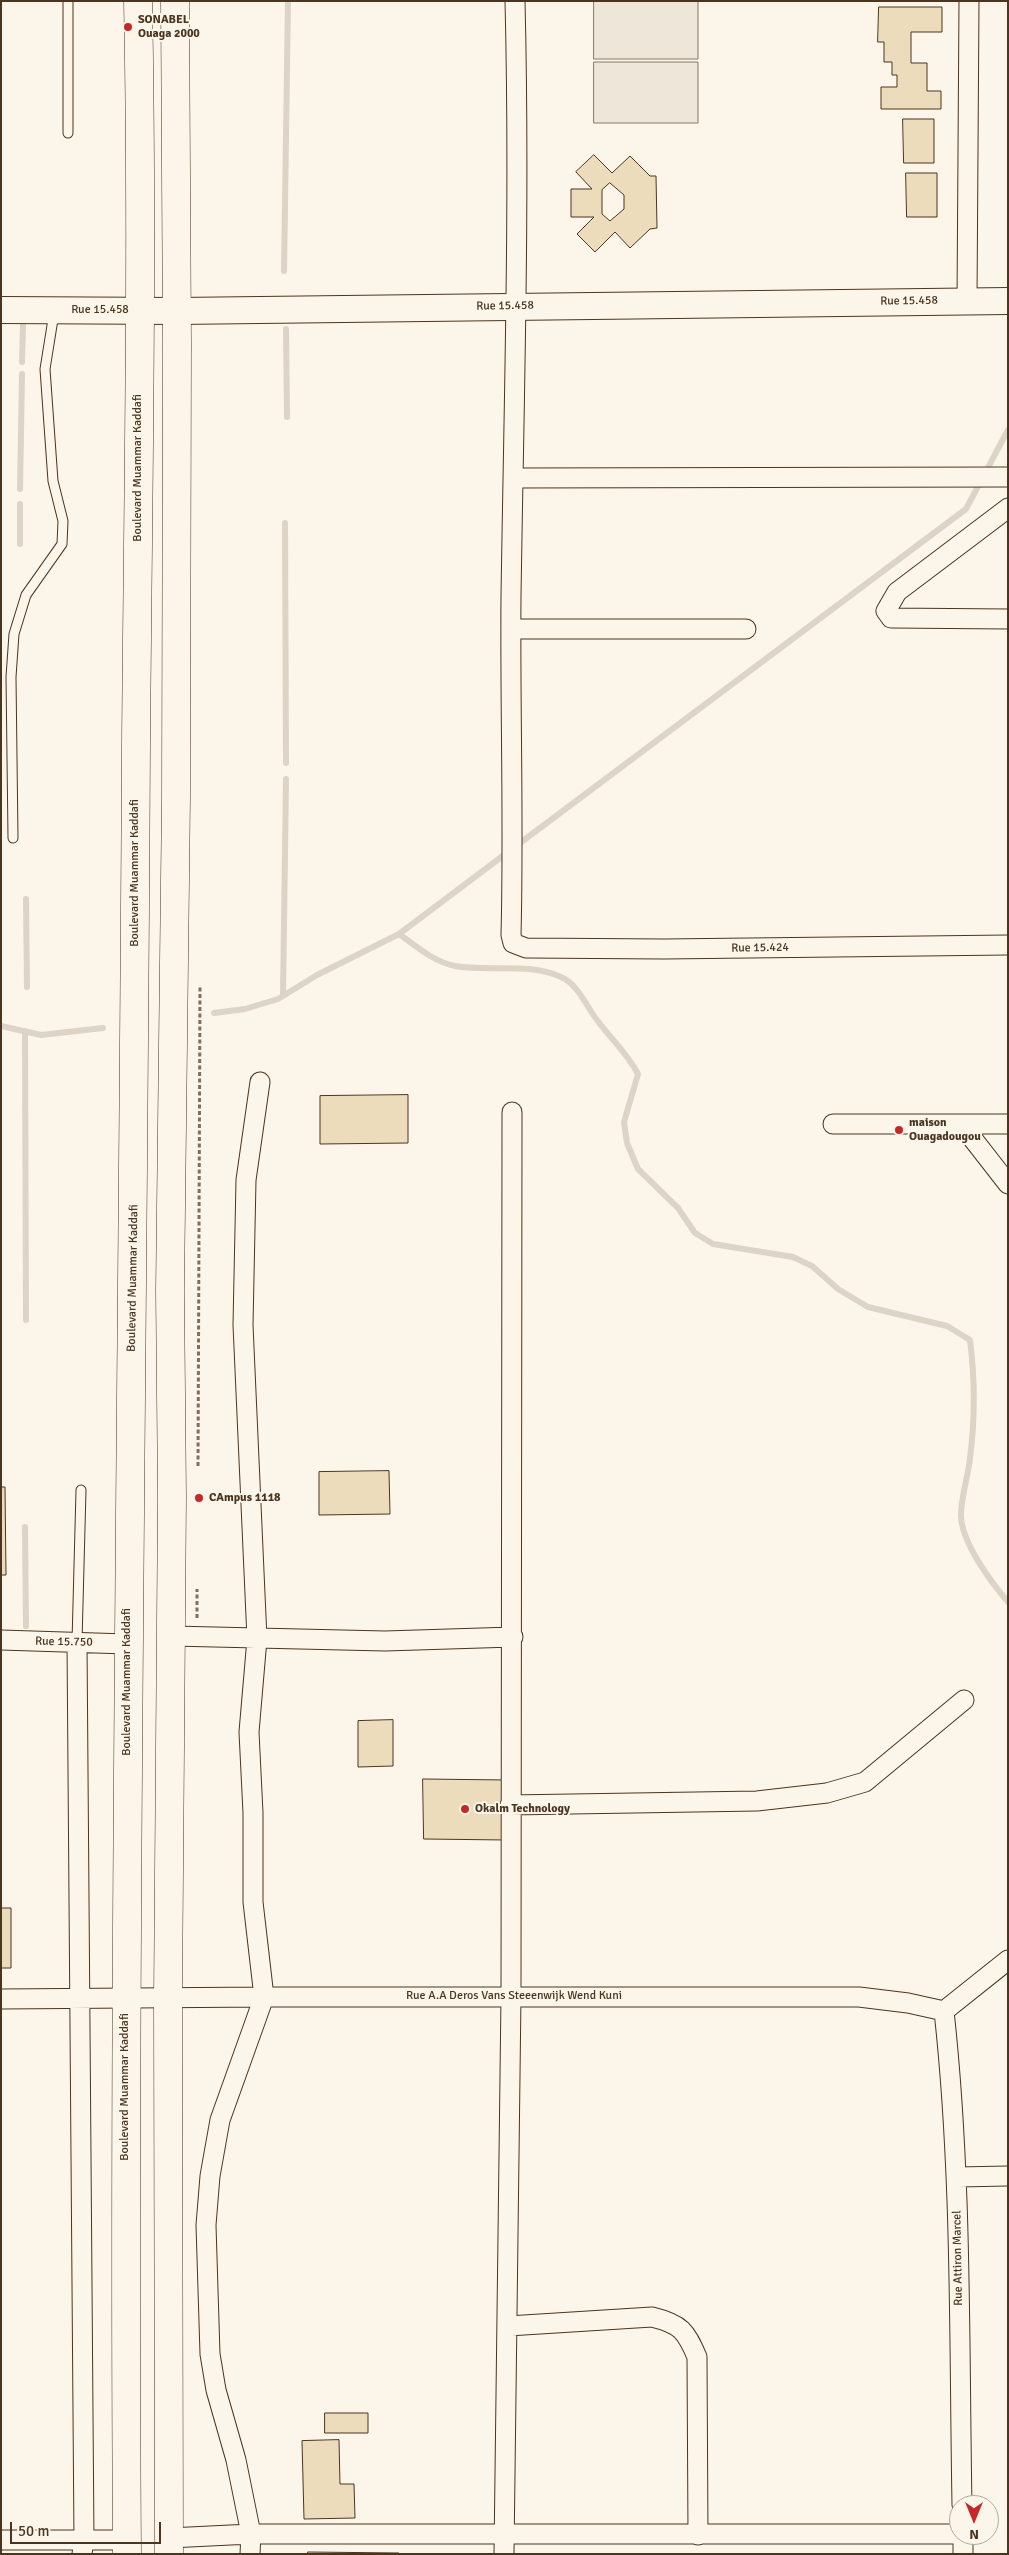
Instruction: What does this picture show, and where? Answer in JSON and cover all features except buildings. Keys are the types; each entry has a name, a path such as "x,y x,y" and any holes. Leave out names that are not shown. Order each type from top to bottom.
{"main road":[{"name":"Boulevard Muammar Kaddafi","path":"127,2547 125,1998 127,1644 133,1275 138,1"},
{"path":"169,2546 168,1998 172,1636 170,1290 176,798 178,311 175,1"},
{"name":"Rue 15.458","path":"1,310 178,311 1008,301"}],"street":[{"path":"515,1 518,94 511,629 746,630"},
{"path":"967,301 969,1"},
{"path":"513,478 1008,478"},
{"path":"1008,508 897,592 886,611 891,618 1008,619"},
{"name":"Rue 15.424","path":"511,629 513,837 511,935 513,943 520,947 535,948 664,950 1008,945"},
{"path":"250,2554 251,2534 236,2460 216,2390 210,2354 206,2226 210,2176 220,2120 264,1997 253,1902 253,1813 249,1732 257,1639 243,1325 246,1180 260,1082"},
{"path":"504,2554 508,2326 511,1996 510,1805 513,1637 512,1112"},
{"path":"832,1124 1008,1124"},
{"path":"962,1125 1008,1184"},
{"path":"172,1636 385,1641 513,1637"},
{"name":"Rue 15.750","path":"1,1640 127,1644"},
{"path":"77,1642 83,2547"},
{"path":"510,1805 757,1801 827,1793 865,1782 964,1700"},
{"path":"944,2011 1008,1960"},
{"name":"Rue A.A Deros Vans Steeenwijk Wend Kuni","path":"1,2000 511,1996 859,1997 908,2003 944,2011"},
{"name":"Rue Attiron Marcel","path":"944,2011 952,2084 957,2177 962,2495"},
{"path":"957,2177 1008,2176"},
{"path":"508,2326 652,2317 672,2322 687,2335 696,2357 698,2535"},
{"path":"169,2546 251,2534 949,2535"},
{"path":"1,2540 83,2547 127,2547"}],"lane":[{"path":"68,1 68,134"},
{"path":"13,838 11,678 14,634 26,595 62,544 63,521 53,481 45,369 54,310"},
{"path":"77,1642 81,1490"}],"shaded area":[{"path":"594,1 698,1 698,59 594,59"},
{"path":"594,62 698,62 698,123 594,123"}],"waterway":[{"path":"284,271 288,1"},
{"path":"22,362 23,325"},
{"path":"286,329 287,417"},
{"path":"20,489 22,374"},
{"path":"516,846 966,509 1008,430"},
{"path":"20,504 20,544"},
{"path":"285,523 286,763"},
{"path":"283,996 286,779"},
{"path":"214,1013 245,1009 278,999 317,975 399,934 508,852"},
{"path":"26,899 27,987"},
{"path":"399,934 426,953 447,964 468,968 522,969 548,972 567,980 572,985 597,1020 629,1059 638,1074 624,1122 627,1143 638,1169 678,1208 695,1233 713,1244 793,1257 812,1266 838,1289 868,1307 947,1326 970,1340 974,1384 974,1414 970,1458 961,1508 962,1526 978,1561 1008,1602"},
{"path":"1,1026 41,1035 103,1028"},
{"path":"25,1031 26,1320"},
{"path":"25,1527 26,1626"}],"place":[{"name":"SONABEL Ouaga 2000","path":"128,27"},
{"name":"maison Ouagadougou","path":"899,1130"},
{"name":"CAmpus 1118","path":"199,1498"},
{"name":"Okalm Technology","path":"465,1809"}]}
